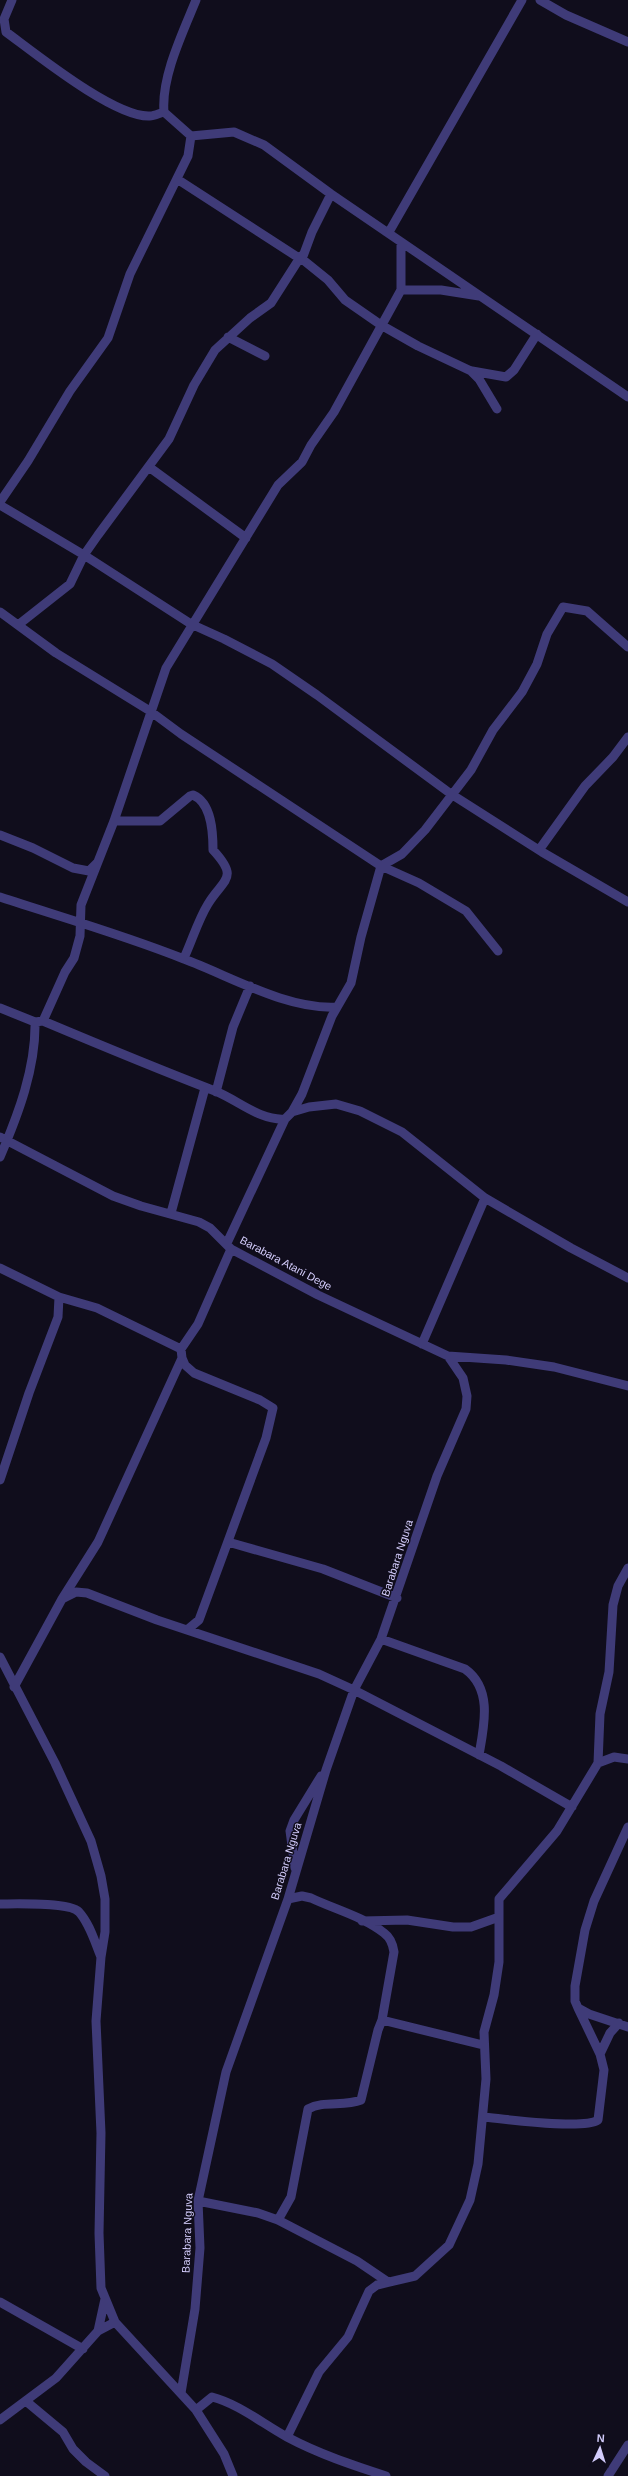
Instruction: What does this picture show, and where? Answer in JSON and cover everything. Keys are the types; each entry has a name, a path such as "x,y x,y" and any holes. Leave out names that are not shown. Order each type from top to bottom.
{"street":[{"path":"12,0 4,18 6,32 106,101 130,112 150,116 164,112"},
{"path":"196,0 179,43 163,99 164,112 191,136 234,132 264,144 331,194 389,232 401,242 628,397"},
{"path":"389,232 522,0"},
{"path":"540,0 566,15 628,42"},
{"path":"0,502 28,461 70,391 108,338 130,274 188,156 191,136"},
{"path":"177,179 300,257 305,264 328,280 345,300 381,325 418,346 471,371 506,377 514,370 537,334"},
{"path":"18,625 70,584 84,555 169,439 204,366 215,350 228,337 271,303 300,257 331,194"},
{"path":"0,1157 4,1138 30,1070 39,1022 74,958 81,922 81,905 114,821 150,711 166,668 191,624 278,485 302,462 311,445 334,412 401,290 401,242"},
{"path":"401,290 441,290 483,297"},
{"path":"228,337 265,356"},
{"path":"471,371 480,379 497,409"},
{"path":"149,467 246,538"},
{"path":"0,505 84,555 191,624 224,638 272,664 335,708 451,794 539,850 628,902"},
{"path":"14,1686 62,1599 98,1542 182,1354 198,1324 229,1246 288,1116 302,1094 337,1007 351,983 361,937 381,866 402,854 425,830 470,770 493,730 522,692 537,664 547,634 563,607 587,611 628,647"},
{"path":"0,612 56,653 150,711 181,734 381,866 419,883 466,910 498,951"},
{"path":"539,850 568,808 614,757 628,736"},
{"path":"114,821 160,821 190,796 193,795 203,801 213,834 213,850 225,863 227,875 226,883 208,904 184,958"},
{"path":"0,835 33,848 73,868 89,871 99,861"},
{"path":"0,897 81,922 184,958 250,986 292,1001 327,1008 337,1007"},
{"path":"216,1092 233,1027 250,986"},
{"path":"0,1008 216,1092 267,1117 288,1116 315,1106 336,1104 360,1111 402,1132 485,1198 571,1248 628,1278"},
{"path":"171,1213 205,1088"},
{"name":"Barabara Atani Dege","path":"4,1138 113,1196 141,1206 171,1213 199,1222 229,1246 318,1295 448,1356"},
{"path":"422,1344 485,1198"},
{"path":"0,1268 59,1297 97,1308 182,1354 185,1365 194,1372 260,1400 272,1408 266,1438 199,1620 187,1630"},
{"path":"0,1480 28,1393 58,1316 59,1297"},
{"path":"448,1356 506,1360 554,1367 628,1386"},
{"name":"Barabara Nguva","path":"181,2393 195,2309 200,2248 198,2201 226,2072 288,1899 326,1770 354,1690 381,1640 397,1598 436,1476 466,1409 467,1396 463,1378 448,1356"},
{"path":"228,1542 323,1569 397,1598"},
{"path":"287,2437 319,2372 348,2337 369,2292 377,2285 415,2276 449,2244 470,2200 478,2164 483,2117 486,2079 484,2032 494,1996 499,1962 499,1899 556,1831 598,1763 600,1714 609,1672 613,1605 618,1586 628,1568"},
{"path":"62,1599 76,1592 87,1593 187,1630 318,1674 354,1690 479,1755 572,1807"},
{"path":"199,1620 202,1635"},
{"path":"381,1640 465,1669 472,1674 480,1685 486,1715 479,1755"},
{"path":"0,1657 55,1763 91,1841 101,1876 105,1899 106,1932 101,1958 96,2021 96,2053 101,2133 99,2268 101,2288 115,2322 196,2410 224,2454 233,2476"},
{"path":"598,1763 614,1756 628,1759"},
{"path":"296,1871 290,1830 294,1820 326,1770"},
{"path":"483,2117 568,2124 594,2122 598,2120 604,2070 600,2054 575,2001 575,1986 585,1930 594,1901 628,1827"},
{"path":"278,2220 291,2197 308,2108 317,2104 338,2105 361,2100 378,2030 382,2020 394,1952 392,1943 385,1933 362,1921 311,1898 302,1896 288,1899"},
{"path":"0,1904 68,1907 79,1912 91,1932 101,1958"},
{"path":"362,1921 407,1920 453,1928 471,1927 499,1917"},
{"path":"578,2008 590,2014 628,2027"},
{"path":"382,2020 484,2045"},
{"path":"600,2054 610,2033 618,2023"},
{"path":"198,2201 258,2213 278,2220 357,2261 388,2282"},
{"path":"98,2331 105,2299"},
{"path":"0,2302 83,2349"},
{"path":"0,2420 27,2402 56,2378 98,2331 115,2322"},
{"path":"196,2410 212,2397 225,2400 287,2437 326,2456 386,2476"},
{"path":"27,2402 63,2432 73,2449 86,2462 105,2476"},
{"path":"608,2476 628,2444"}]}
